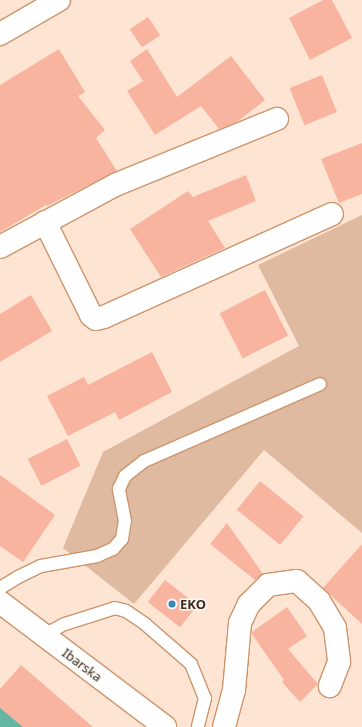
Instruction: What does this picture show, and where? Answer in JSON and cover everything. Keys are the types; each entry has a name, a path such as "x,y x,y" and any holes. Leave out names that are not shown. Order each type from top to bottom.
{"street":[{"path":"0,34 59,0"},
{"path":"0,247 115,185 277,119"},
{"path":"45,222 91,315 96,319 104,317 332,214"},
{"path":"224,727 234,690 240,623 249,604 268,585 297,581 319,601 335,628 339,662 330,686"},
{"name":"Ibarska","path":"0,602 42,636 165,727"}],"lane":[{"path":"0,588 41,566 97,556 113,549 122,539 125,521 119,489 125,476 144,461 320,384"},
{"path":"42,636 65,624 108,610 115,608 126,611 145,624 191,664 205,698 198,727"}],"shaded area":[{"path":"362,215 362,533 264,450 134,604 63,548 103,452 299,346 258,265"}],"building":[{"path":"323,0 332,0 352,38 310,60 289,18"},
{"path":"148,17 160,35 142,48 130,29"},
{"path":"59,49 85,92 78,96 105,130 96,138 117,171 47,206 46,205 0,232 0,85"},
{"path":"147,49 177,97 231,56 265,100 237,122 219,129 201,106 155,135 127,91 143,81 130,61"},
{"path":"322,75 337,112 305,125 290,88"},
{"path":"362,143 362,194 339,203 321,159"},
{"path":"246,175 256,201 208,221 225,248 161,277 130,229 188,191 193,197"},
{"path":"265,290 288,335 243,359 220,313"},
{"path":"31,295 52,331 0,362 0,314"},
{"path":"152,352 172,392 119,420 115,412 68,436 47,396 84,377 88,385"},
{"path":"67,439 81,466 41,486 28,459"},
{"path":"0,475 55,515 23,562 0,546"},
{"path":"260,481 304,516 280,545 237,510"},
{"path":"227,523 263,574 255,580 210,544"},
{"path":"362,544 362,624 323,588"},
{"name":"EKO","path":"165,580 197,605 180,627 148,602"},
{"path":"287,607 307,636 288,649 318,684 300,702 282,682 284,680 252,634 252,632"},
{"path":"21,665 93,727 23,727 0,708 0,689"}],"waterway":[{"path":"0,719 10,727"}],"place":[{"name":"EKO","path":"172,604"}]}
